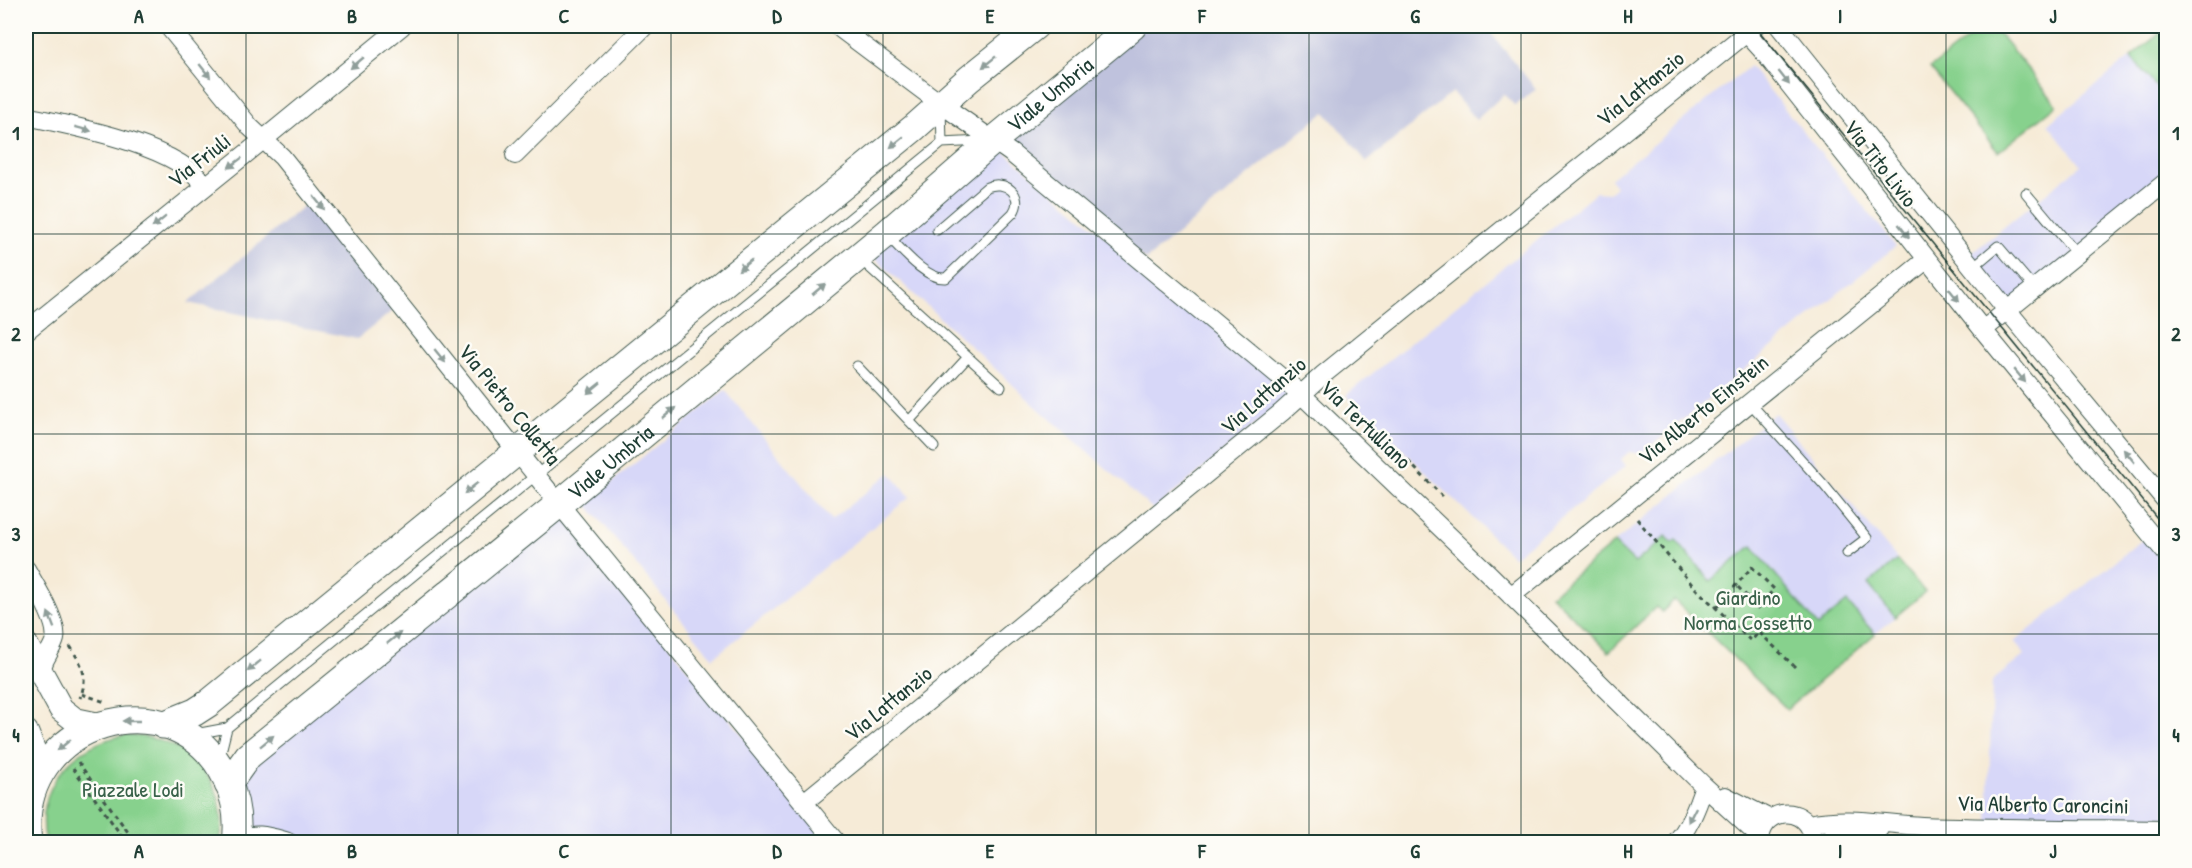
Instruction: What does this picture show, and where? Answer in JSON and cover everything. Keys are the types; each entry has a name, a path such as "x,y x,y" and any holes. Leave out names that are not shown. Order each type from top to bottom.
{"main road":[{"path":"163,725 195,712 209,703 1035,26"},
{"name":"Viale Umbria","path":"223,774 559,504 1133,26"},
{"path":"26,645 56,703 65,713 75,720 99,725"},
{"path":"27,824 38,777 48,761 63,745 99,725 131,720 163,725 188,736 202,747 223,774 236,812 237,843"},
{"path":"26,732 34,752 38,777"}],"street":[{"name":"Via Pietro Colletta","path":"168,26 250,127 282,157 516,451 836,843"},
{"name":"Via Friuli","path":"26,331 402,26"},
{"path":"515,155 645,26"},
{"name":"Via Tertulliano","path":"837,26 941,104 1021,160 1301,394 1760,840"},
{"name":"Via Tito Livio","path":"1779,26 2007,310 2166,501"},
{"name":"Via Tito Livio","path":"1748,28 1926,260 2166,553"},
{"name":"Via Lattanzio","path":"803,803 1748,28"},
{"path":"26,116 96,132 153,151 189,169 204,186"},
{"path":"1983,330 2166,183"},
{"name":"Via Alberto Einstein","path":"1511,596 1926,260"},
{"path":"26,569 50,615 56,634 42,665 41,674"},
{"path":"1676,843 1693,815 1704,786"},
{"name":"Via Tertulliano","path":"1704,786 1770,819 1763,827 1760,840"},
{"path":"1770,819 1789,813 1801,818 1812,830 1813,843"},
{"name":"Via Alberto Caroncini","path":"1808,824 1827,820 1859,819 1919,826 2038,832 2166,830"},
{"name":"Via Alberto Caroncini","path":"1820,843 1860,831 1919,826"},
{"path":"237,843 246,837 258,835 288,843"}],"lane":[{"path":"941,104 942,143"},
{"name":"Viale Umbria","path":"188,736 227,728 942,143 994,140"},
{"path":"886,234 929,274 938,278 946,278 1012,213 1016,208 1015,194 1005,186 987,187 937,230"},
{"path":"2026,193 2077,254"},
{"path":"1973,267 1998,246 2034,288"},
{"path":"858,257 1001,387"},
{"path":"909,421 968,357"},
{"path":"857,366 934,447"},
{"path":"1749,403 1824,485 1867,538 1848,553"},
{"path":"223,774 227,728"}],"path":[{"path":"1408,461 1442,495"},
{"path":"1637,519 1694,587 1750,641 1759,632 1795,667"},
{"path":"1716,608 1736,585 1752,567 1774,589 1758,608 1736,585"},
{"path":"56,634 66,641 85,674 82,694 76,702"},
{"path":"75,757 135,843"},
{"path":"70,762 126,843"}],"shaded area":[{"path":"1136,26 1485,26 1536,89 1515,106 1504,94 1476,120 1452,92 1367,162 1325,112 1146,260 997,139"},
{"path":"2131,57 2166,100 2166,180 2007,308 1967,257 2081,165 2048,124"},
{"path":"1750,66 1896,246 1641,454 1629,452 1621,459 1626,466 1513,557 1346,395 1596,192 1609,193 1616,187 1610,179"},
{"path":"994,143 1293,393 1154,510 1039,409 869,253"},
{"path":"307,203 395,309 357,339 188,303"},
{"path":"725,390 831,520 890,473 910,497 713,658 586,503"},
{"path":"1775,413 1925,592 1787,709 1614,543"},
{"path":"559,511 830,842 309,842 239,825 230,778"},
{"path":"2147,536 2166,559 2166,826 1988,823 1992,681 2025,655 2014,642"}],"green space":[{"path":"1984,26 1993,26 2057,105 1998,152 1930,68"},
{"path":"2166,28 2166,94 2164,96 2131,57"},
{"name":"Giardino Norma Cossetto","path":"1666,536 1672,543 1676,540 1710,581 1752,546 1818,626 1847,602 1875,634 1787,709 1674,600 1662,612 1656,607 1609,652 1551,595 1614,543 1635,563"},
{"path":"1897,560 1925,592 1895,617 1868,584"},
{"name":"Piazzale Lodi","path":"126,735 148,737 168,744 185,753 200,766 219,800 222,820 220,842 46,842 44,822 46,803 52,786 62,771 74,758 90,747"}],"tram line":[{"path":"1755,26 2166,529"}]}
